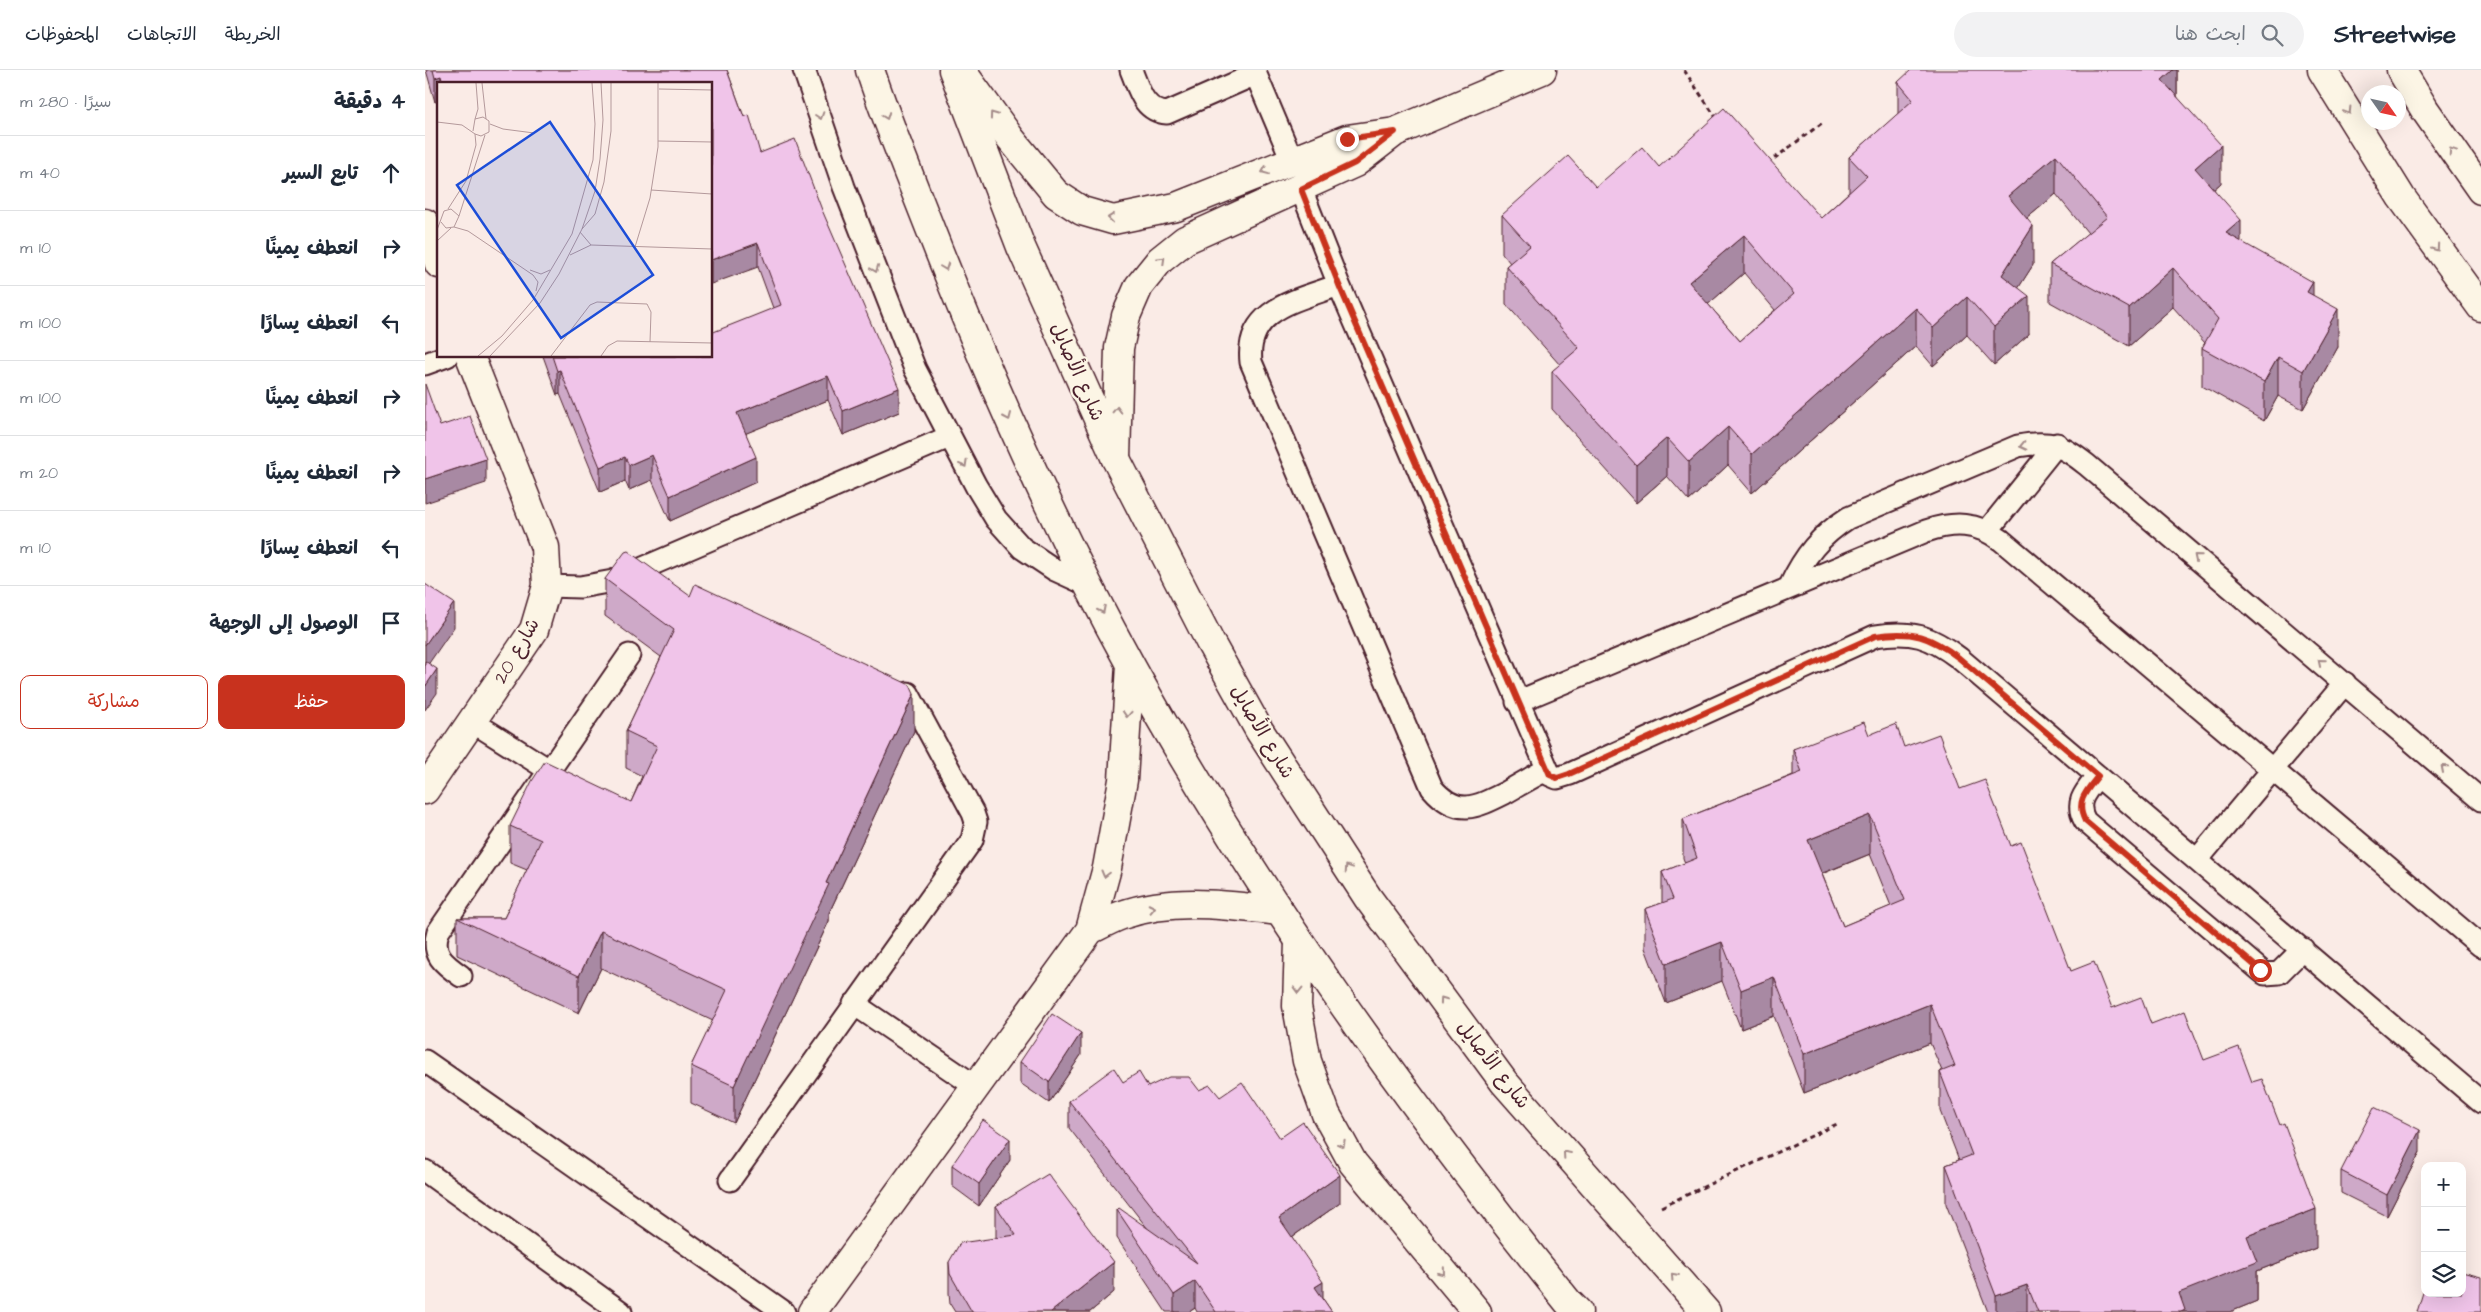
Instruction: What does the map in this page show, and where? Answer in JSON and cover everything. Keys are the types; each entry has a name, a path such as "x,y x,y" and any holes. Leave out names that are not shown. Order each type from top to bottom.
{"street":[{"path":"870,70 974,341 1026,458 1130,665 1190,768 1299,941 1485,1199 1567,1302 1578,1312"},
{"name":"شارع الأصايل","path":"953,70 1021,247 1116,459 1210,642 1259,730 1353,875 1503,1082 1626,1224 1706,1312"},
{"path":"961,70 1011,139 1055,194 1082,211 1113,220 1176,207 1347,139 1395,132 1542,70"},
{"path":"2322,70 2401,197 2481,307"},
{"path":"2401,70 2425,110 2481,190"},
{"path":"1116,459 1119,348 1126,316 1139,286 1160,260 1185,240 1355,163 1395,132"},
{"path":"425,223 437,258"},
{"name":"شارع 20","path":"425,790 534,630 547,586 545,547 471,358"},
{"path":"812,1312 1090,930 1107,868 1120,797 1130,665"},
{"path":"1090,930 1121,915 1155,906 1189,903 1279,911"},
{"path":"1299,941 1297,1006 1307,1061 1326,1114 1353,1163 1477,1312"}],"lane":[{"path":"804,70 844,187 915,369 949,437 996,519 1022,548 1055,570 1090,586"},
{"path":"1131,70 1148,106 1157,112 1167,113 1255,72 1292,160"},
{"path":"1301,189 1339,285 1546,770 1557,778 1569,774 1875,636 1898,632 1920,635 1941,644 2303,949 2481,1102"},
{"path":"1339,285 1273,311 1261,320 1253,332 1249,347 1251,362 1432,788 1441,799 1453,806 1467,808 1481,805 1546,770"},
{"path":"425,364 442,358"},
{"path":"547,586 581,587 613,580 949,437"},
{"path":"1791,586 1800,565 1813,546 1829,530 1848,518 2019,446 2038,443 2057,444 2087,465 2481,800"},
{"path":"1988,530 2057,444"},
{"path":"1517,702 1791,586 1946,524 1967,524 1988,530 2481,946"},
{"path":"461,976 439,958 435,950 438,932 629,655"},
{"path":"2197,860 2345,683"},
{"path":"730,1180 972,840 975,832 973,813 909,693"},
{"path":"473,722 549,770"},
{"path":"2098,776 2082,795 2081,813 2085,821 2253,964 2265,974 2279,973 2303,949"},
{"path":"855,1004 975,1086"},
{"path":"425,1062 784,1312"},
{"path":"425,1170 621,1312"}],"path":[{"path":"1683,70 1722,126"},
{"path":"1765,165 1822,123"},
{"path":"1626,1224 1837,1124"}],"building":[{"path":"433,70 727,70 744,117 749,115 760,153 795,139 822,210 899,388 843,411 828,376 737,413 756,457 670,496 652,455 629,465 625,457 600,467 560,370 557,371 553,358 713,358 713,332 781,305 758,243 713,259 713,82 442,82 441,76 435,78"},
{"path":"1911,70 2173,70 2162,80 2221,145 2195,168 2241,220 2226,233 2313,282 2307,292 2338,309 2303,371 2278,357 2264,382 2202,348 2218,319 2173,268 2129,308 2050,264 2107,217 2056,155 2008,196 2033,226 2002,275 2029,296 1994,327 1967,297 1933,328 1916,308 1752,454 1728,427 1689,462 1667,438 1636,465 1552,371 1579,348 1506,266 1530,246 1502,215 1568,156 1596,187 1642,147 1659,167 1724,108 1821,218 1867,176 1849,157 1913,100 1898,82","holes":["1744,235 1794,294 1740,341 1689,282"]},
{"path":"425,384 440,426 470,416 486,459 425,479"},
{"path":"628,551 690,596 695,584 910,685 914,694 826,883 829,884 734,1086 691,1066 727,990 601,931 579,976 457,918 504,918 541,840 510,826 532,781 545,761 631,802 657,746 626,731 674,630 605,579 625,552"},
{"path":"425,584 454,603 425,645"},
{"path":"425,661 437,669 425,687"},
{"path":"1864,722 1869,735 1896,724 1904,747 1939,734 1960,789 1985,780 2011,846 2021,842 2071,971 2094,962 2112,1008 2141,997 2151,1024 2185,1011 2204,1060 2239,1047 2252,1082 2262,1079 2280,1125 2284,1123 2316,1209 2247,1236 2257,1262 2179,1293 2185,1310 2181,1312 2038,1312 2027,1285 1996,1296 1946,1165 1972,1155 1940,1072 1955,1066 1930,1004 1804,1054 1774,977 1741,990 1722,942 1666,964 1645,909 1673,899 1662,872 1697,858 1683,819 1802,772 1793,749","holes":["1870,815 1905,900 1843,926 1808,840"]},
{"path":"1052,1014 1081,1033 1049,1082 1020,1062"},
{"path":"1114,1068 1123,1082 1139,1072 1148,1087 1169,1077 1189,1077 1199,1090 1210,1085 1220,1097 1242,1082 1280,1138 1303,1122 1340,1175 1279,1218 1323,1282 1315,1287 1332,1312 1216,1312 1195,1281 1174,1295 1117,1210 1119,1208 1197,1263 1069,1101"},
{"path":"2374,1107 2420,1130 2387,1195 2341,1171"},
{"path":"983,1120 1010,1139 979,1184 952,1165"},
{"path":"1048,1174 1114,1262 1051,1312 972,1312 950,1274 949,1262 960,1243 1016,1235 996,1206"},
{"path":"2466,1273 2481,1277 2481,1312 2417,1312 2422,1297 2466,1297"}],"route":[{"path":"1347,139 1395,132 1355,163 1301,189 1339,285 1546,770 1550,775 1557,778 1563,777 1875,636 1898,632 1920,635 1941,644 1959,658 2098,776 2082,795 2081,813 2085,821 2260,970"}]}
